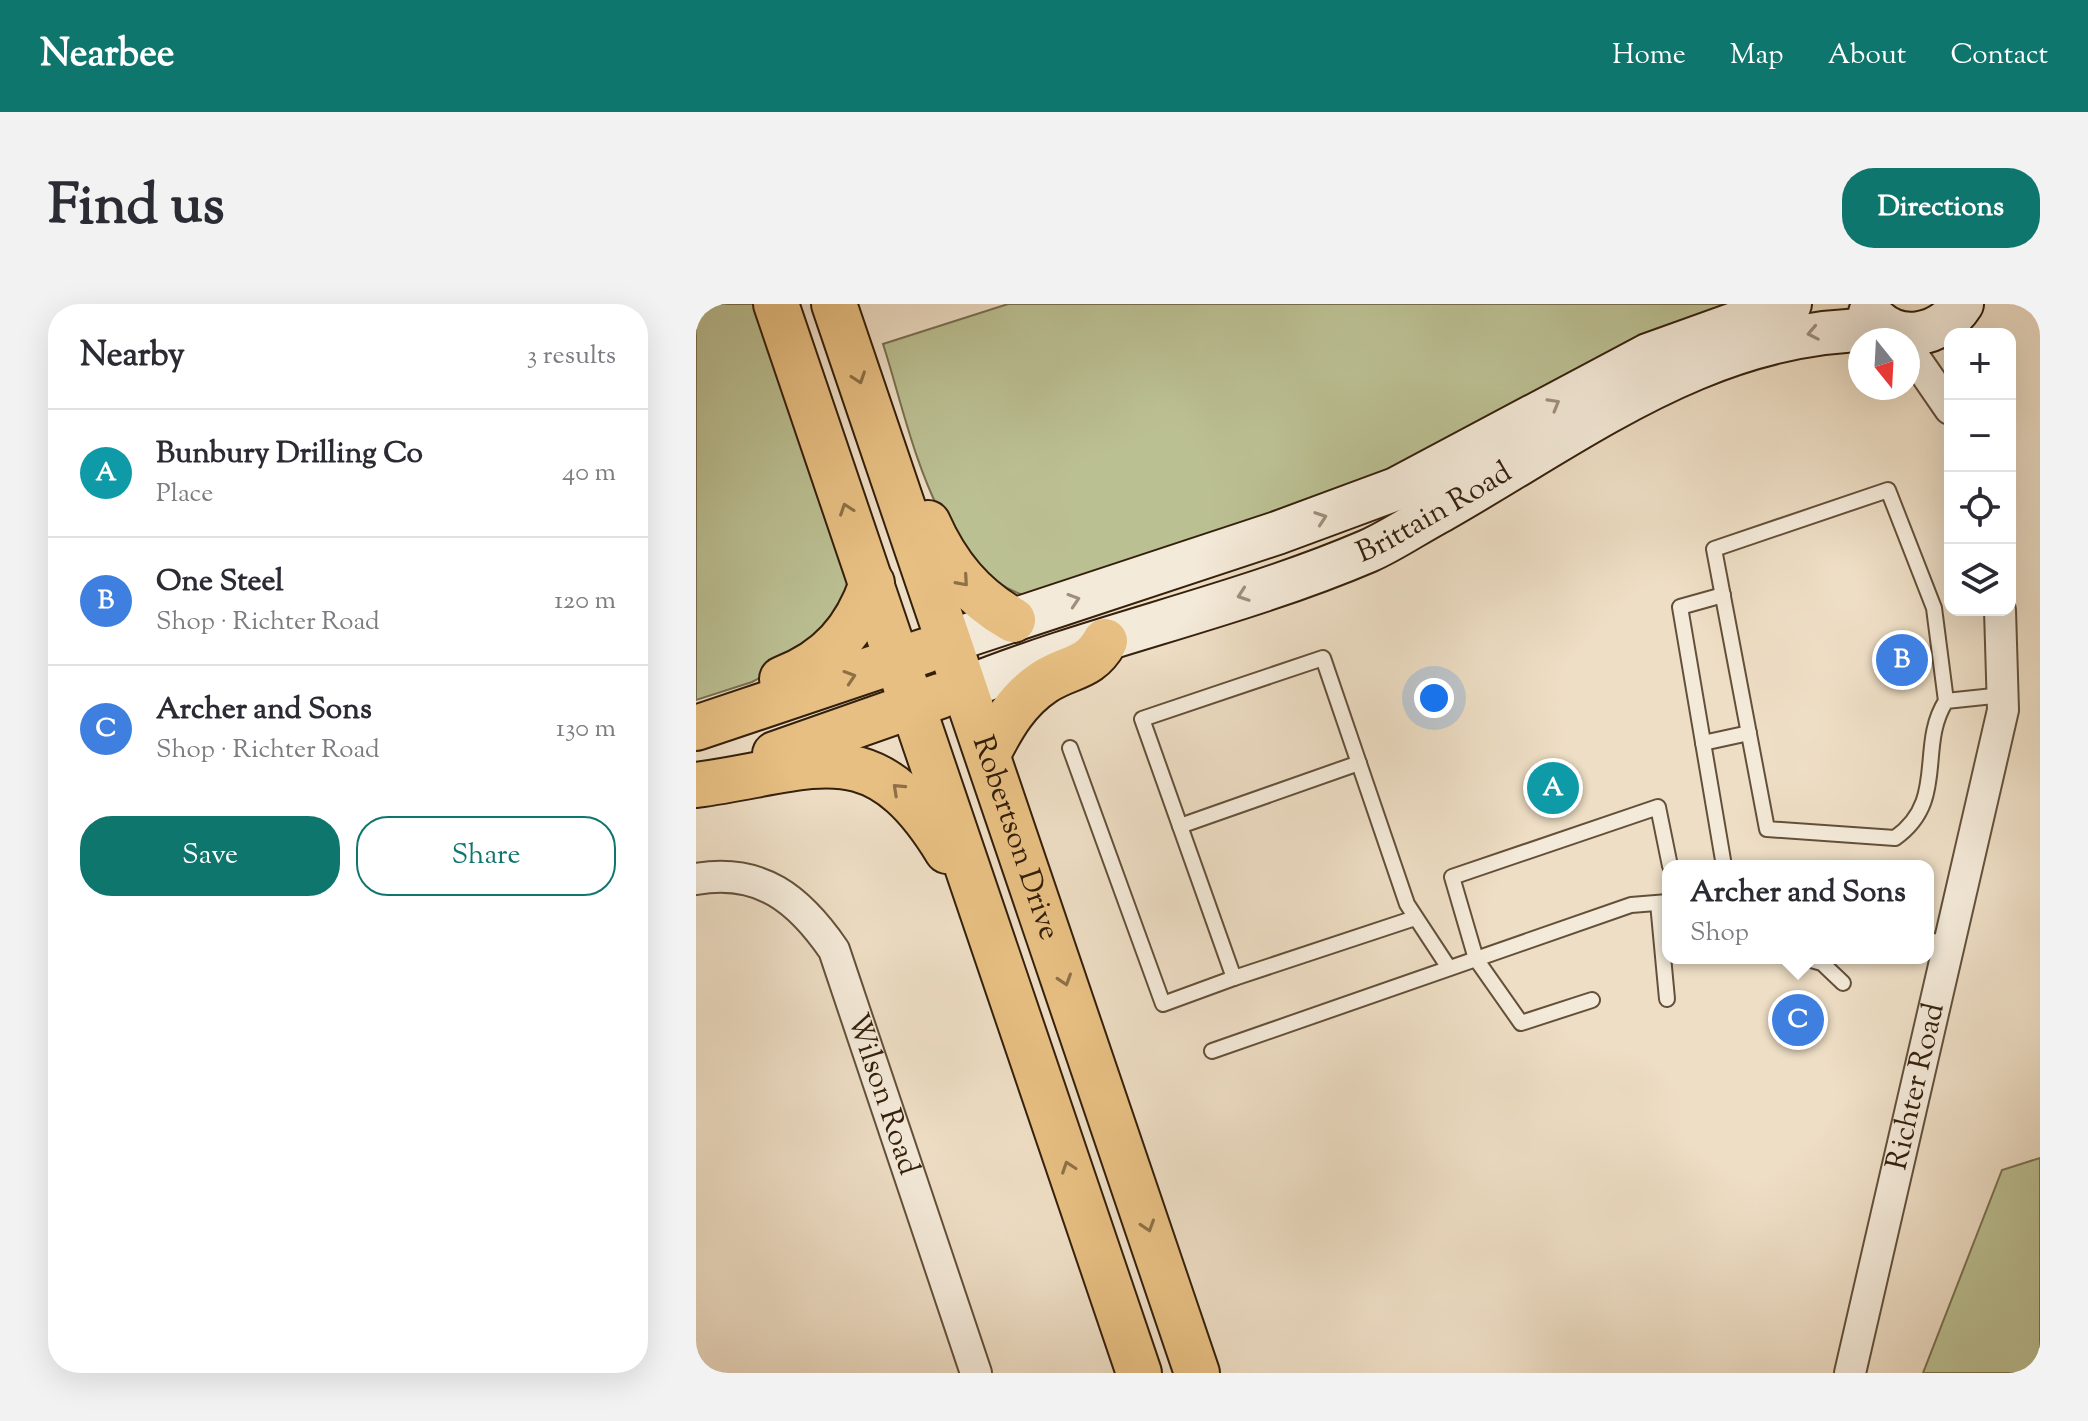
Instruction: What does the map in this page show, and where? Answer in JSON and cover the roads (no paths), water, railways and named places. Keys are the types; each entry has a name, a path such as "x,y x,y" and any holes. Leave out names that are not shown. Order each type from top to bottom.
{"highway":[{"path":"776,304 976,898"},
{"name":"Robertson Drive","path":"834,304 947,642 989,752 1197,1373"},
{"path":"900,498 926,519 960,578 993,609 1013,620"},
{"path":"696,727 731,698 791,675 831,651 861,617 872,583"},
{"path":"989,752 1016,707 1043,683 1094,660 1105,641"},
{"path":"696,727 947,642"},
{"path":"696,784 965,688"},
{"path":"696,784 810,765 853,766 887,779 914,804 937,833 976,898"},
{"name":"Robertson Drive","path":"976,898 1139,1373"}],"main road":[{"name":"Brittain Road","path":"947,642 1277,533 1396,489 1648,355 1790,304"},
{"name":"Brittain Road","path":"1920,333 1939,328 1961,315"},
{"name":"Brittain Road","path":"965,688 1369,551 1513,469 1614,406 1685,371 1802,335 1826,330 1848,330"}],"street":[{"path":"1920,369 1944,401"},
{"name":"Richter Road","path":"1938,943 1974,849 2003,710 2000,616"},
{"name":"Wilson Road","path":"709,877 768,886 809,914 834,950 976,1373"},
{"name":"Richter Road","path":"1850,1373 1934,964"}],"lane":[{"path":"1888,490 1934,608 1946,701 1935,718 1930,789 1910,827 1895,838 1767,829 1723,595 1714,549 1888,490"},
{"path":"1723,595 1680,607 1723,860"},
{"path":"1234,978 1142,719 1323,658 1407,904 1449,968"},
{"path":"1946,701 2003,695"},
{"path":"1703,743 1749,733"},
{"path":"1070,748 1163,1004 1415,918"},
{"path":"1180,826 1359,763"},
{"path":"1592,1000 1521,1023 1476,959 1452,877 1658,807 1669,860"},
{"path":"1212,1051 1631,905 1662,903"},
{"path":"1666,964 1667,999"},
{"path":"1826,964 1843,983"}],"place":[{"name":"One Steel","path":"1902,660"},
{"name":"Bunbury Drilling Co","path":"1553,788"},
{"name":"Archer and Sons","path":"1798,1020"}]}
